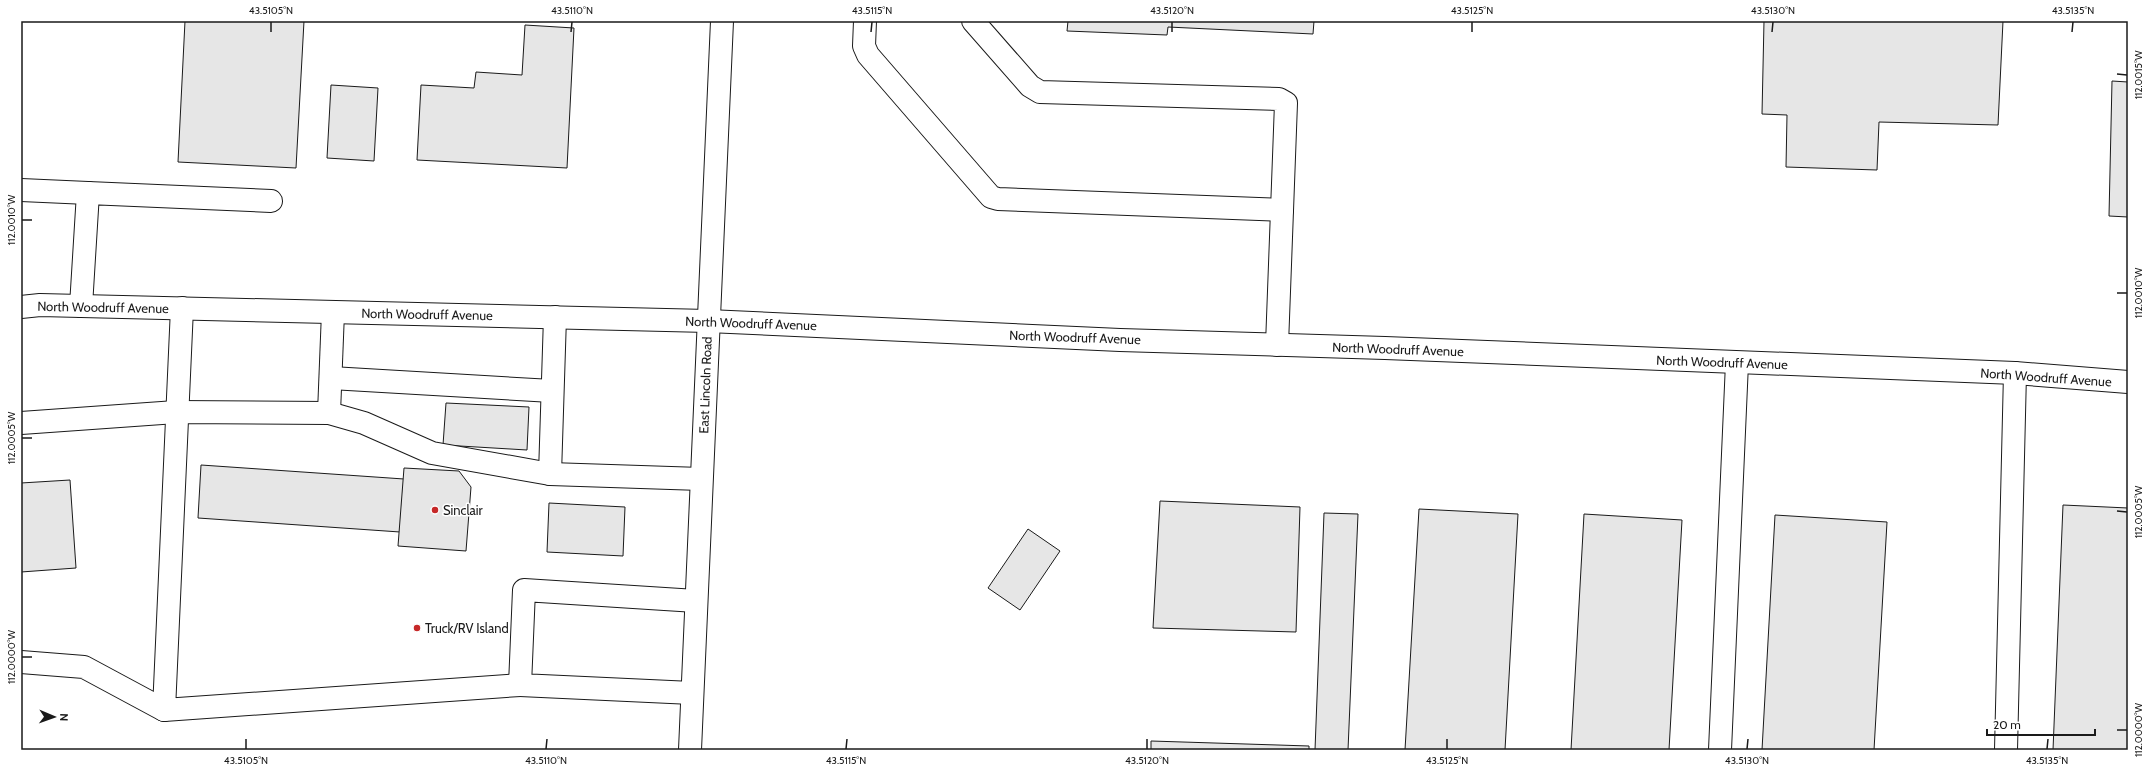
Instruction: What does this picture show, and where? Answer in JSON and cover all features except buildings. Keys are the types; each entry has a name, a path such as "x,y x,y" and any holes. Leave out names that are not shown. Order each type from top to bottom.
{"main road":[{"name":"East Lincoln Road","path":"690,750 722,21"},
{"path":"865,21 864,46 868,55 991,197 998,199 1282,210"},
{"path":"973,21 1030,86 1040,92 1279,99 1286,103 1277,345"},
{"path":"21,190 271,201"},
{"path":"81,306 88,192"},
{"name":"North Woodruff Avenue","path":"21,307 81,306 182,308 708,321 1120,340 2015,374 2128,382"},
{"path":"164,710 176,412 182,308"},
{"path":"328,413 331,378 333,312"},
{"path":"550,474 555,317"},
{"path":"1720,750 1737,363"},
{"path":"2006,750 2015,374"},
{"path":"331,378 552,391"},
{"path":"21,423 176,412 328,413 364,423 432,453 550,474 701,479"},
{"path":"520,685 524,590 696,600"},
{"path":"21,662 84,667 164,710 520,685 692,693"}],"place":[{"name":"Sinclair","path":"435,510"},
{"name":"Truck/RV Island","path":"417,628"}]}
